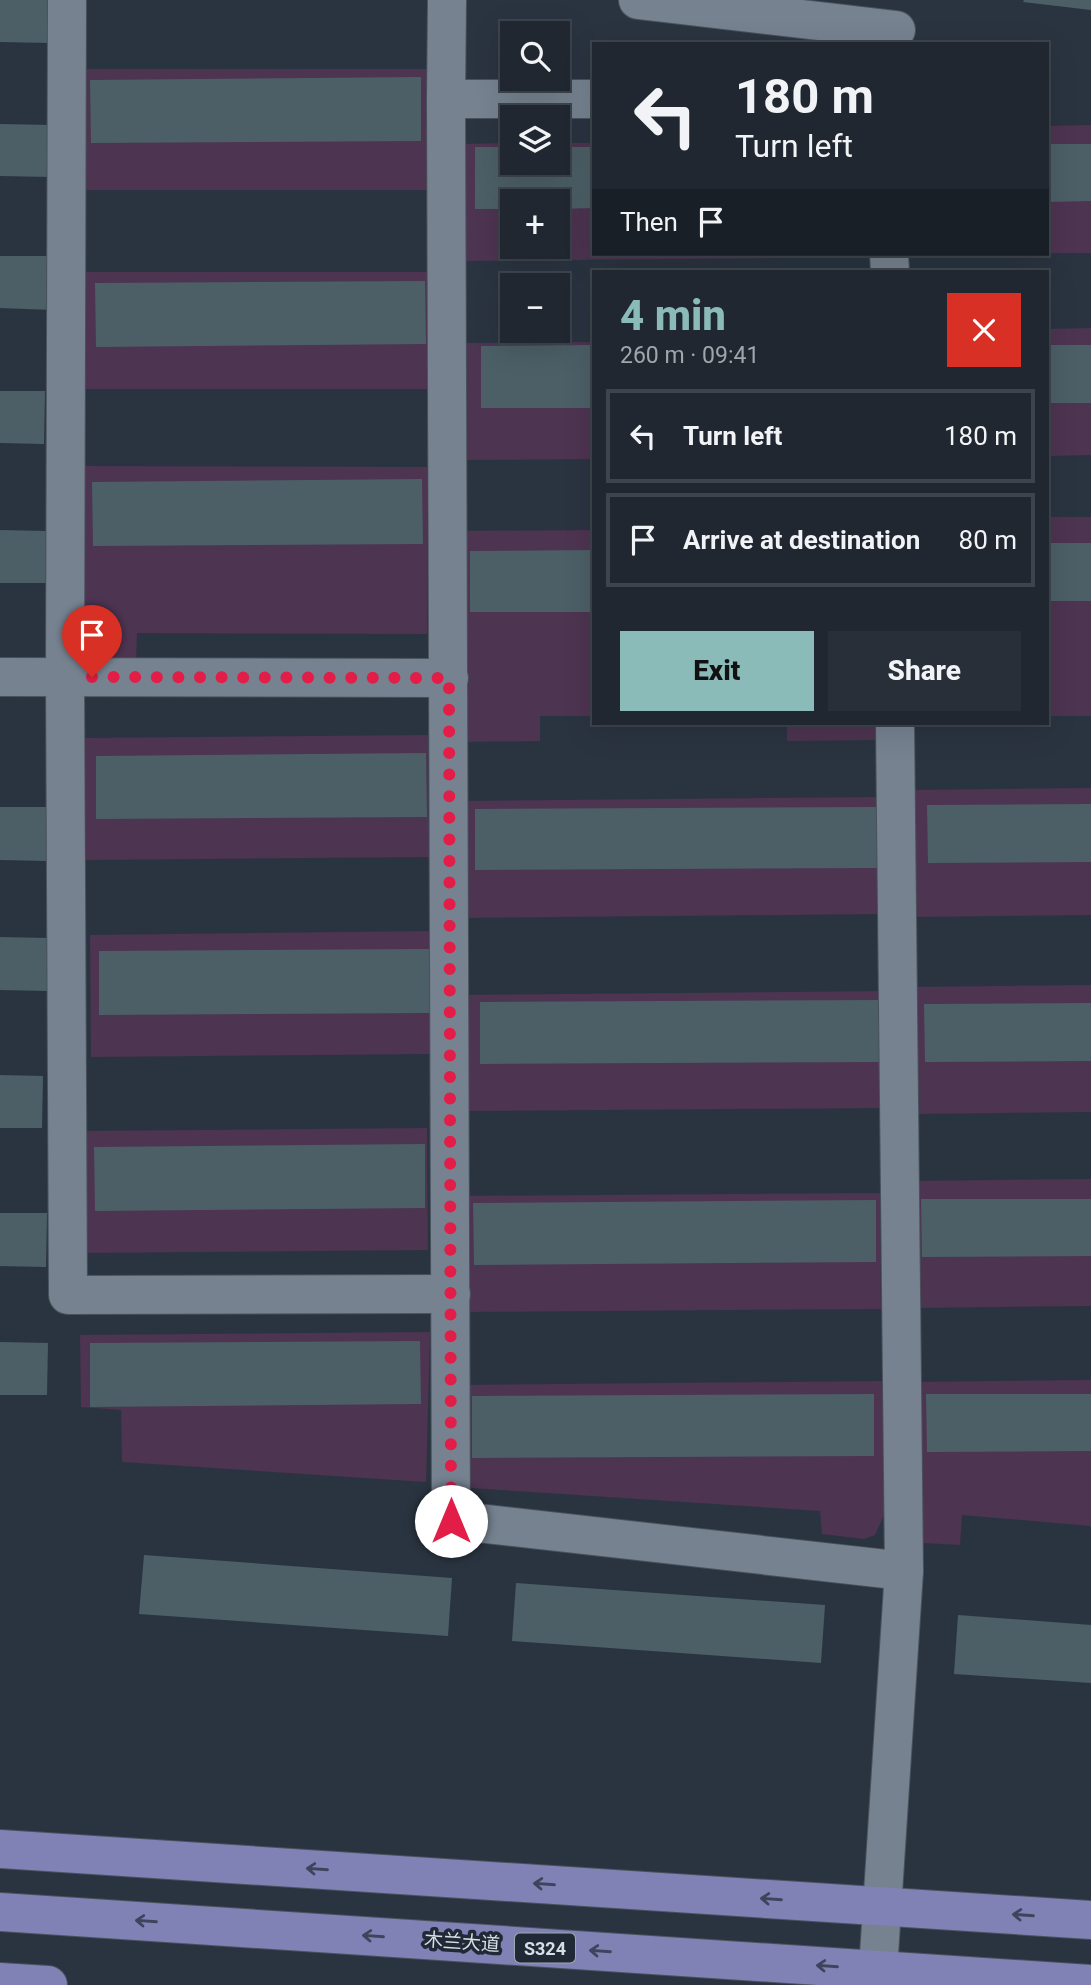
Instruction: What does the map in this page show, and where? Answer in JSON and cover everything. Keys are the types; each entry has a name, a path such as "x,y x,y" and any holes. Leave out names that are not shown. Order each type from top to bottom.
{"main road":[{"path":"0,1849 1091,1920"},
{"name":"木兰大道","path":"0,1912 1091,1984"},
{"path":"0,1982 48,1985"}],"lane":[{"path":"67,0 65,677 68,1295 451,1294"},
{"path":"447,0 451,1521 904,1570"},
{"path":"638,0 896,24"},
{"path":"446,99 592,99"},
{"path":"0,677 449,678"},
{"path":"878,1970 904,1570 895,725"}],"shaded area":[{"path":"80,69 430,69 430,190 80,190"},
{"path":"1091,125 1091,253 1049,253 1049,126"},
{"path":"500,143 500,175 570,175 570,143 592,143 592,256 885,257 462,261 461,144"},
{"path":"80,272 428,272 428,389 80,389"},
{"path":"1091,328 1091,455 1049,456 1049,329"},
{"path":"592,342 592,459 462,460 462,343"},
{"path":"82,466 427,467 427,634 137,633 136,662 81,662"},
{"path":"1049,517 1091,517 1091,716 1049,716"},
{"path":"592,530 592,716 540,716 540,741 459,742 458,531"},
{"path":"787,725 880,725 880,740 787,741"},
{"path":"428,735 429,857 86,860 85,738"},
{"path":"1091,788 1091,915 913,917 911,790"},
{"path":"880,797 881,914 458,918 457,801"},
{"path":"432,931 433,1054 91,1057 90,935"},
{"path":"1091,985 1091,1112 914,1114 912,987"},
{"path":"885,991 886,1108 463,1111 462,995"},
{"path":"427,1128 428,1250 86,1253 85,1131"},
{"path":"1091,1179 1091,1306 916,1308 914,1181"},
{"path":"880,1193 881,1309 458,1312 457,1196"},
{"path":"430,1332 426,1482 122,1462 121,1410 81,1407 80,1335"},
{"path":"1091,1380 1091,1526 962,1515 960,1545 923,1543 913,1382"},
{"path":"882,1381 887,1508 875,1535 864,1539 822,1534 820,1511 455,1487 456,1385"}],"building":[{"path":"0,0 52,0 51,43 0,42"},
{"path":"1091,0 1091,10 1023,2"},
{"path":"421,77 421,141 91,143 90,80"},
{"path":"0,124 51,125 51,177 0,176"},
{"path":"1049,144 1091,144 1091,201 1049,202"},
{"path":"475,147 500,147 500,175 570,175 570,147 592,147 592,208 570,209 570,189 500,189 500,209 475,209"},
{"path":"0,256 54,256 53,310 0,308"},
{"path":"425,281 426,344 96,347 95,283"},
{"path":"592,345 592,408 481,408 481,346"},
{"path":"1049,345 1091,345 1091,403 1049,403"},
{"path":"0,391 45,391 44,444 0,443"},
{"path":"422,479 423,544 93,546 92,482"},
{"path":"0,530 47,531 46,583 0,583"},
{"path":"1049,543 1091,543 1091,601 1049,601"},
{"path":"592,550 592,612 470,612 470,551"},
{"path":"426,753 427,817 96,819 96,756"},
{"path":"1091,804 1091,862 928,863 927,805"},
{"path":"0,807 48,807 48,861 0,860"},
{"path":"877,807 877,868 475,870 475,809"},
{"path":"0,937 48,938 48,991 0,990"},
{"path":"429,949 430,1013 99,1015 99,951"},
{"path":"882,1000 882,1062 480,1064 480,1002"},
{"path":"1091,1003 1091,1061 925,1062 924,1004"},
{"path":"0,1075 43,1076 42,1128 0,1128"},
{"path":"425,1144 425,1208 95,1211 94,1147"},
{"path":"921,1199 1091,1199 1091,1256 922,1257"},
{"path":"876,1200 876,1262 474,1265 473,1203"},
{"path":"0,1213 47,1213 46,1267 0,1266"},
{"path":"420,1341 421,1404 90,1407 90,1343"},
{"path":"0,1342 48,1343 47,1395 0,1395"},
{"path":"874,1394 874,1456 472,1458 472,1396"},
{"path":"926,1394 1091,1394 1091,1451 927,1452"},
{"path":"144,1555 452,1578 448,1636 139,1614"},
{"path":"516,1583 825,1605 821,1663 512,1641"},
{"path":"958,1615 1091,1625 1091,1683 954,1674"}],"route":[{"path":"92,677 449,678 451,1521"}]}
